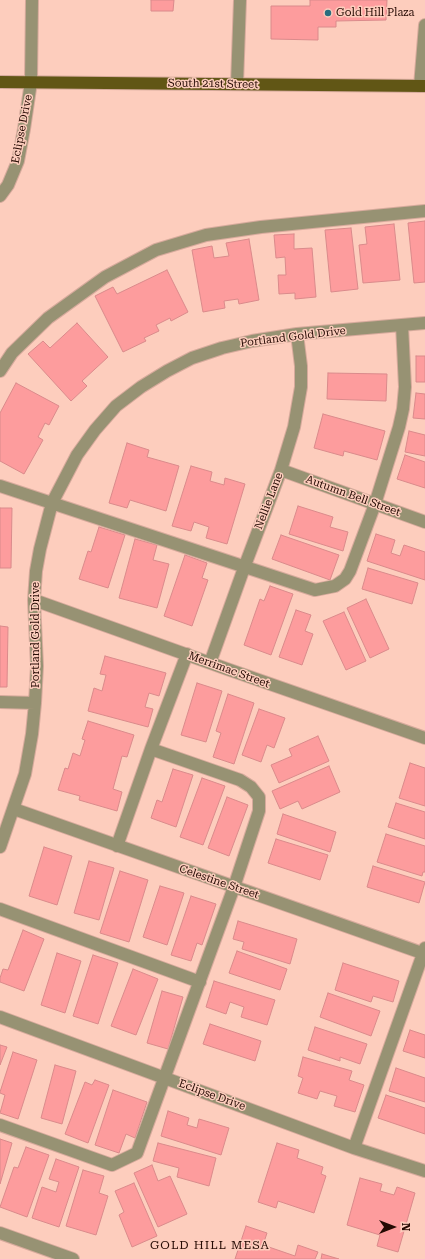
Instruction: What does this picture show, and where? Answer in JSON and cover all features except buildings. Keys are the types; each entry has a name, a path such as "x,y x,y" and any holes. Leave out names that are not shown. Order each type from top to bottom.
{"main road":[{"name":"South 21st Street","path":"0,82 422,86"}],"street":[{"name":"Eclipse Drive","path":"0,196 8,185 18,161 24,129 31,82 32,0"},
{"path":"237,84 240,0"},
{"path":"422,86 425,25"},
{"path":"0,371 12,353 48,318 105,277 156,250 206,235 261,227 425,211"},
{"name":"Portland Gold Drive","path":"0,847 25,774 32,734 37,666 34,600 36,571 52,503 77,455 95,430 116,406 141,386 192,358 222,348 252,341 297,334 425,323"},
{"path":"0,486 244,568 315,590 335,586 345,579 350,571 375,504 403,409 404,380 402,325"},
{"name":"Nellie Lane","path":"210,664 281,470 294,427 301,386 301,366 297,334"},
{"name":"Autumn Bell Street","path":"281,470 425,522"},
{"name":"Merrimac Street","path":"34,600 187,654 210,664 425,738"},
{"path":"117,846 151,749 187,654"},
{"path":"0,702 35,703"},
{"path":"0,1126 112,1165 137,1153 234,887 259,811 259,797 251,787 240,780 151,749"},
{"name":"Celestine Street","path":"14,809 424,952"},
{"path":"0,909 200,982"},
{"path":"354,1148 424,952"},
{"name":"Eclipse Drive","path":"0,1017 354,1148 425,1171"},
{"path":"0,1233 73,1259"}],"place":[{"name":"Gold Hill Plaza","path":"328,13"}],"district":[{"name":"GOLD HILL MESA","path":"210,1245"}]}
